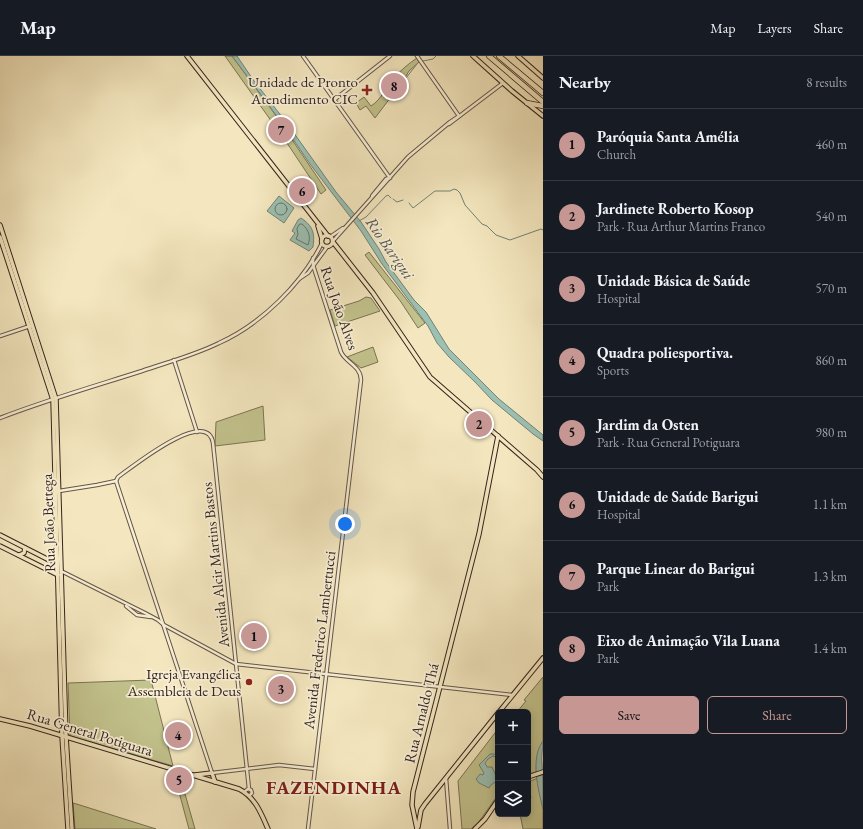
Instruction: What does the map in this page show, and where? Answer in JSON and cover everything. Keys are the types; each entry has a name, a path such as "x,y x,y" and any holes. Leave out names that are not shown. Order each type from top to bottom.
{"highway":[{"path":"489,56 543,102"},
{"path":"499,56 543,93"},
{"path":"527,103 543,106"}],"main road":[{"path":"186,56 316,222 333,241 340,253 375,297 427,374 543,477"},
{"path":"473,56 543,116"},
{"path":"518,56 543,78"},
{"path":"316,222 324,246 334,248 340,253"},
{"name":"Rua João Bettega","path":"0,225 7,252 54,399 58,538 61,571 60,583 64,736 68,809 72,829"},
{"path":"322,241 325,236 329,236"},
{"name":"Rua João Bettega","path":"0,237 7,252"},
{"path":"328,247 332,245 333,241"},
{"name":"Rua Arnaldo Thá","path":"417,829 413,809 413,792 481,525 498,436"},
{"name":"Rua João Bettega","path":"57,482 59,491 57,496"},
{"path":"0,535 49,560 54,561 57,559"},
{"name":"Rua João Bettega","path":"58,538 57,559 60,583"},
{"path":"0,546 58,575"},
{"path":"19,555 24,553 25,548"},
{"path":"500,709 543,658"},
{"path":"417,829 424,805 495,716"},
{"name":"Rua General Potiguara","path":"0,719 64,736 244,792 257,805 268,829"},
{"path":"531,777 543,772"},
{"path":"192,775 212,773 215,782"},
{"path":"475,829 495,804"},
{"path":"413,809 417,812 422,810"},
{"name":"Rua João Bettega","path":"68,829 69,814"}],"street":[{"path":"303,56 390,178"},
{"path":"334,100 390,56"},
{"path":"417,56 459,116"},
{"path":"329,236 350,222 371,199 386,179 390,178 415,151 503,83"},
{"path":"333,241 346,225"},
{"path":"0,418 174,360 213,346 234,336 271,309 297,280 313,258 322,241"},
{"path":"297,280 306,274 328,247"},
{"name":"Rua João Alves","path":"313,258 313,265 341,352 350,362"},
{"path":"0,336 30,325"},
{"path":"59,491 116,481 118,478 172,441 183,435 197,432 174,360"},
{"name":"Avenida Frederico Lambertucci","path":"308,829 361,383 360,372 350,362"},
{"name":"Avenida Alcir Martins Bastos","path":"197,432 206,432 211,435 213,443 249,789 252,792 249,796"},
{"path":"116,481 212,773 281,765 315,769"},
{"path":"61,571 152,617 164,626 236,664 512,695"},
{"path":"124,604 137,616 152,617"},
{"path":"446,776 450,829"},
{"path":"440,784 444,784 446,789"},
{"path":"244,792 249,789"}],"green space":[{"path":"225,56 232,56 274,113 326,190 321,194 289,146"},
{"path":"417,58 419,62 409,71 375,118 366,106 360,110 356,103 364,97 371,106 378,100 390,82 407,65"},
{"path":"369,252 425,323 418,328 401,302 365,255"},
{"path":"366,297 371,298 380,311 335,326 330,310 359,301"},
{"path":"373,347 378,362 361,368 347,357"},
{"path":"263,406 265,440 215,446 216,422"},
{"path":"543,677 543,741 536,772 531,773 531,709 519,709 526,701 524,700"},
{"path":"151,680 173,766 70,736 68,683"},
{"path":"495,733 495,799 478,823 471,829 462,829 458,781"},
{"path":"538,778 543,809 543,829 523,829 521,817 531,817 531,781"},
{"path":"179,792 185,794 195,829 189,829"},
{"path":"73,803 83,806 156,829 75,829"}],"water":[{"path":"232,56 237,56 336,192 361,222 386,262 414,300 426,312 449,349 499,399 543,435 543,441 492,400 437,343 428,326 382,264 361,231 310,164 282,123"},
{"path":"279,196 294,208 284,223 267,211"},
{"path":"301,218 311,227 314,238 313,247 309,251 290,240 295,233 292,231 298,220"},
{"path":"543,741 543,809 537,783 536,765 539,748"},
{"path":"490,754 495,754 495,757 493,756 488,759 485,763 487,767 492,767 495,774 495,782 489,788 479,783 476,779 480,774 483,775 484,773 479,765"}],"waterway":[{"path":"423,61 433,59 436,56"},
{"path":"395,92 417,64"},
{"path":"409,203 413,208 435,191 450,191 454,189 460,193 465,205 482,224 487,226 496,235 510,240 541,229 543,230"},
{"name":"Rio Barigui","path":"359,221 366,217 386,196 388,195 391,198"},
{"path":"393,199 397,202 403,200"}],"place":[{"name":"Eixo de Animação Vila Luana","path":"394,86"},
{"name":"Unidade de Pronto Atendimento CIC","path":"367,90"},
{"name":"Parque Linear do Barigui","path":"281,130"},
{"name":"Unidade de Saúde Barigui","path":"302,191"},
{"name":"Jardinete Roberto Kosop","path":"479,424"},
{"name":"Paróquia Santa Amélia","path":"254,636"},
{"name":"Igreja Evangélica Assembleia de Deus","path":"249,682"},
{"name":"Unidade Básica de Saúde","path":"281,689"},
{"name":"Quadra poliesportiva.","path":"178,735"},
{"name":"Jardim da Osten","path":"179,780"}],"district":[{"name":"FAZENDINHA","path":"334,787"}]}
